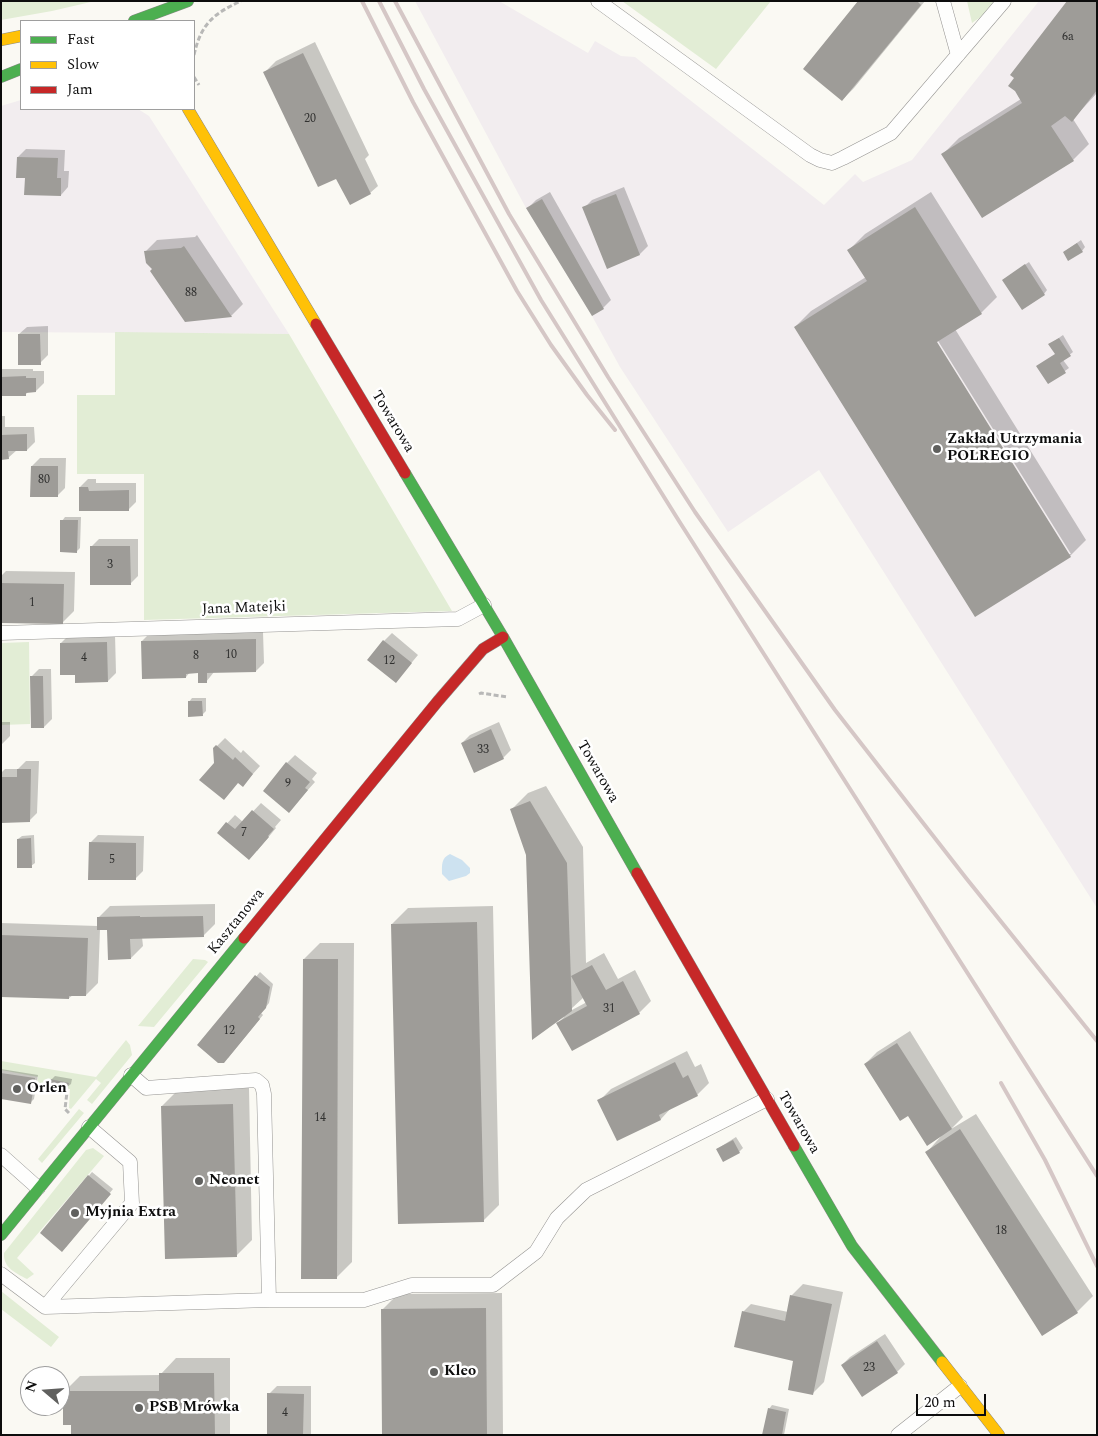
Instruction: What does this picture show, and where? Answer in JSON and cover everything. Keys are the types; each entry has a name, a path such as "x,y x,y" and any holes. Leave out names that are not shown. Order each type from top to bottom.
{"street":[{"path":"137,20 187,5"},
{"path":"1,40 20,36"},
{"path":"1,77 20,69"},
{"name":"Towarowa","path":"189,110 503,637 702,988 852,1246 999,1435"},
{"name":"Kasztanowa","path":"1,1235 438,701 483,649 503,637"}],"lane":[{"path":"598,1 810,155 832,163 892,132 1004,1"},
{"path":"943,1 958,55"},
{"name":"Jana Matejki","path":"1,633 458,619 484,606"},
{"path":"131,1075 146,1088 256,1080 262,1084 264,1094 269,1300"},
{"path":"1,1274 46,1307 269,1300 364,1300 412,1285 493,1285 536,1252 557,1218 586,1190 767,1099"},
{"path":"46,1307 132,1203 130,1162 89,1127"},
{"path":"1,1155 38,1188"},
{"path":"898,1435 960,1386"}],"path":[{"path":"195,52 202,32 215,15 241,1"},
{"path":"40,1088 67,1092 65,1109 70,1115"}],"shaded area":[{"path":"415,1 499,1 588,53 595,41 621,56 635,57 824,205 855,174 863,182 912,160 1039,1 1097,1 1097,908 819,470 728,532 620,367 592,316 526,208"},
{"path":"20,100 20,110 140,110 149,116 289,334 1,332 1,106"}],"green space":[{"path":"1,1 4,2 95,1 1,20"},
{"path":"622,1 771,1 716,69"},
{"path":"967,1 999,1 972,23"},
{"path":"115,332 289,334 452,611 144,620 144,474 77,474 77,395 115,395"},
{"path":"29,642 30,724 1,725 1,643"},
{"path":"193,959 208,962 154,1027 138,1026"},
{"path":"126,1040 130,1045 132,1055 92,1104 87,1100 101,1083 96,1079 71,1109 69,1108 70,1089 37,1083 38,1077 1,1070 1,1061 96,1077"},
{"path":"79,1109 84,1113 42,1163 38,1159"},
{"path":"93,1148 104,1156 17,1258 34,1274 27,1279 8,1266 4,1253 86,1150"},
{"path":"1,1291 59,1337 51,1347 1,1309"}],"water":[{"path":"450,854 462,860 470,868 470,873 449,881 442,874 442,868 444,860"}],"building":[{"path":"858,1 917,1 921,5 842,101 803,69"},
{"path":"1067,1 1097,1 1097,90 1072,122 1065,116 1051,126 1074,161 982,218 941,154 1022,103 1015,91 1008,86 1014,78 1010,75"},
{"path":"303,53 371,194 350,205 336,179 318,187 263,72"},
{"path":"17,157 58,158 57,178 61,178 61,196 24,195 25,178 16,178"},
{"path":"616,194 640,255 607,269 582,207"},
{"path":"542,199 604,309 592,316 526,208"},
{"name":"Zakład Utrzymania POLREGIO","path":"915,207 982,314 937,342 1071,557 975,617 794,327 867,281 847,250"},
{"path":"1077,243 1083,252 1068,261 1063,252"},
{"path":"184,246 232,317 185,322 150,271 152,269 146,263 144,251 181,248"},
{"path":"1025,264 1045,295 1022,310 1002,280"},
{"path":"18,334 40,334 41,365 18,365"},
{"path":"1059,338 1071,356 1060,363 1066,373 1048,384 1036,366 1055,354 1048,344"},
{"path":"26,376 26,378 36,378 36,392 26,393 26,396 1,396 1,377"},
{"path":"27,434 27,451 8,451 9,459 1,460 1,435"},
{"path":"31,466 58,466 58,497 30,497"},
{"path":"79,487 88,487 89,491 129,490 129,511 79,511"},
{"path":"60,520 78,520 77,553 60,552"},
{"path":"90,546 130,546 131,585 90,585"},
{"path":"1,583 64,584 63,624 1,623"},
{"path":"256,639 256,672 207,673 207,683 198,683 198,673 186,674 186,678 142,679 141,641"},
{"path":"383,640 412,663 396,683 367,660"},
{"path":"107,642 108,682 75,683 75,675 60,675 60,643"},
{"path":"30,676 43,676 44,728 31,728"},
{"path":"188,701 202,701 203,716 188,717"},
{"path":"491,729 504,759 474,773 461,743"},
{"path":"216,745 233,760 235,757 253,774 243,787 238,783 224,800 199,780 214,763 213,748"},
{"path":"286,762 310,782 305,788 308,790 289,813 263,791"},
{"path":"17,769 31,769 30,822 1,823 1,777 17,777"},
{"path":"530,801 567,863 572,1011 532,1040 526,855 510,809"},
{"path":"252,810 274,829 249,860 217,833 226,822 235,829"},
{"path":"31,838 32,868 17,868 17,839"},
{"path":"89,842 136,843 136,880 88,880"},
{"path":"203,916 204,937 130,939 131,959 108,960 107,930 97,930 97,917"},
{"path":"477,922 484,1222 398,1224 391,924"},
{"path":"1,935 88,938 86,996 69,996 69,999 1,997"},
{"path":"303,959 338,959 337,1279 301,1279"},
{"path":"592,965 606,990 623,981 640,1014 572,1051 556,1023 587,1006 571,976"},
{"path":"255,975 270,987 266,1008 258,1017 260,1019 224,1063 218,1063 197,1045"},
{"path":"897,1043 952,1129 927,1146 908,1116 900,1121 864,1064"},
{"path":"675,1062 683,1078 688,1075 698,1096 659,1115 661,1120 617,1141 597,1100"},
{"name":"Orlen","path":"1,1073 35,1078 31,1104 1,1099"},
{"path":"50,1079 69,1083 67,1089 49,1085"},
{"name":"Neonet","path":"233,1104 237,1257 165,1259 161,1106"},
{"path":"960,1129 1078,1313 1042,1336 925,1152"},
{"path":"733,1140 740,1153 723,1162 716,1149"},
{"name":"Myjnia Extra","path":"88,1175 111,1194 62,1252 40,1233"},
{"path":"790,1295 832,1304 813,1395 788,1390 793,1361 734,1347 742,1311 785,1321"},
{"name":"Kleo","path":"486,1308 487,1435 382,1435 381,1309"},
{"path":"877,1341 898,1373 862,1397 841,1365"},
{"name":"PSB Mrówka","path":"159,1373 214,1373 215,1435 71,1435 71,1425 63,1425 63,1416 70,1416 70,1391 159,1391"},
{"path":"267,1393 304,1394 303,1435 267,1435"},
{"path":"768,1408 786,1412 782,1435 762,1435"}],"railway":[{"path":"362,1 413,102 517,291 551,345 615,430"},
{"path":"379,1 424,89 541,300 679,521 1097,1176"},
{"path":"395,1 509,214 608,377 695,512 835,710 966,878 1097,1041"},
{"path":"1001,1083 1045,1160 1097,1266"}],"traffic: fast":[{"path":"137,20 188,1"},
{"path":"1,77 20,69"},
{"path":"405,473 503,637 637,873"},
{"path":"1,1235 244,938"},
{"path":"794,1146 852,1246 942,1362"}],"traffic: slow":[{"path":"1,40 20,36"},
{"path":"189,110 316,324"},
{"path":"942,1362 999,1435"}],"traffic: jam":[{"path":"316,324 405,473"},
{"path":"244,938 438,701 483,649 503,637"},
{"path":"637,873 794,1146"}],"place":[{"name":"Zakład Utrzymania POLREGIO","path":"937,449"},
{"name":"Orlen","path":"17,1089"},
{"name":"Neonet","path":"199,1181"},
{"name":"Myjnia Extra","path":"75,1213"},
{"name":"Kleo","path":"434,1372"},
{"name":"PSB Mrówka","path":"139,1408"}]}
